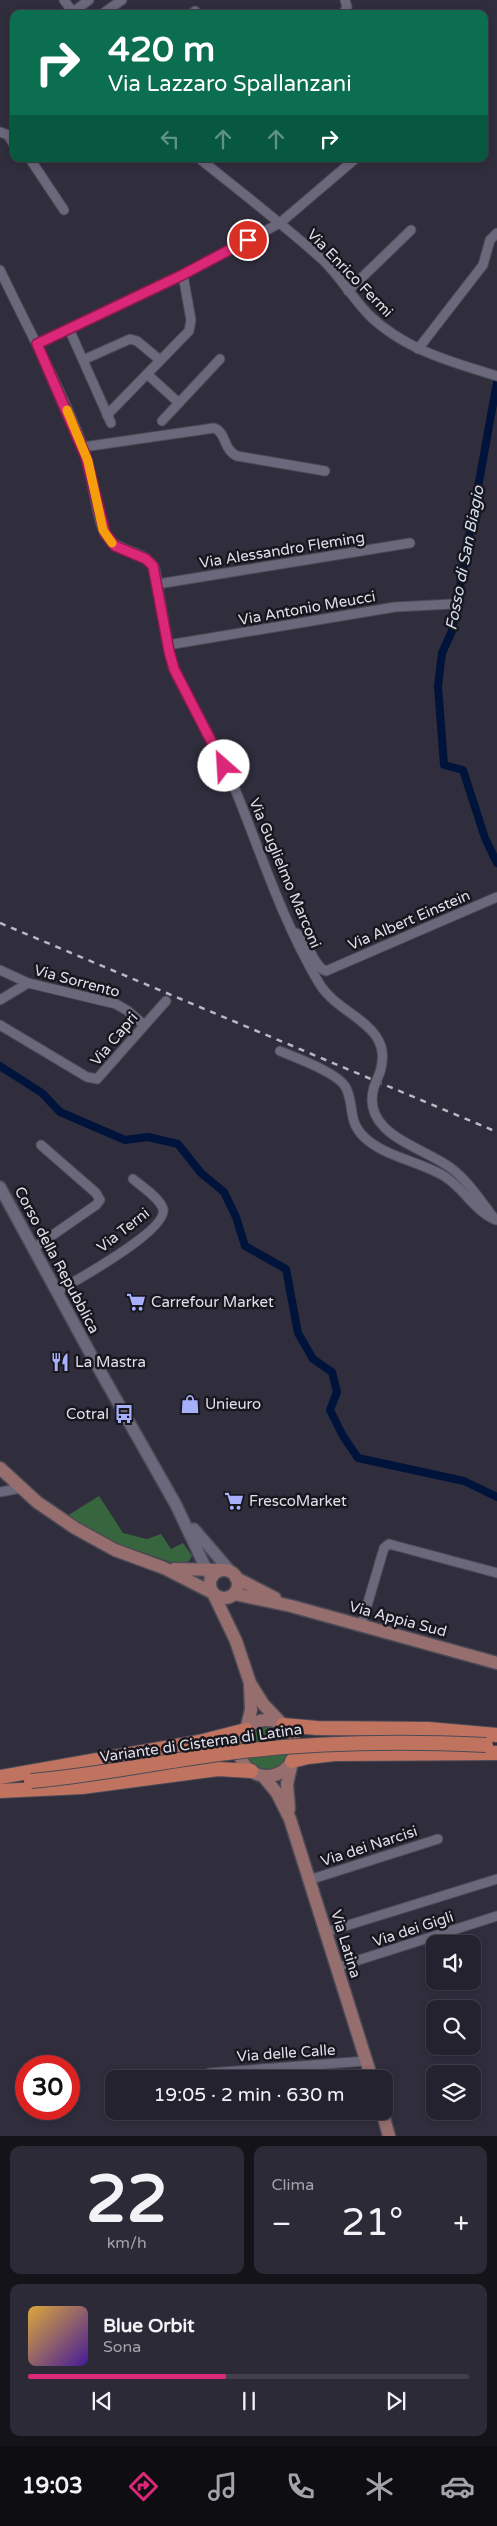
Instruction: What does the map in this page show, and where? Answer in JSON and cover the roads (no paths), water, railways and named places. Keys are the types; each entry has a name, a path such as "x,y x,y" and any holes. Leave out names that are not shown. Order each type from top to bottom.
{"main road":[{"path":"0,1468 21,1488 62,1520 124,1554 164,1568 220,1598 232,1595 238,1586 229,1573 209,1575 164,1568"},
{"name":"Via Appia Sud","path":"229,1573 291,1606"},
{"path":"209,1575 213,1593"},
{"name":"Via Latina","path":"213,1593 236,1641 250,1683 263,1704 283,1724 295,1741 287,1784 290,1819"},
{"name":"Via Appia Sud","path":"232,1595 291,1606 497,1663"},
{"name":"Via Latina","path":"232,1595 236,1641"},
{"name":"Via Latina","path":"250,1683 251,1710 246,1730 239,1744 241,1759 277,1793 290,1819 369,2070"},
{"path":"0,1777 206,1741 246,1730 252,1724 267,1720 317,1728 428,1729 497,1735"},
{"name":"Variante di Cisterna di Latina","path":"0,1783 114,1771 215,1754 296,1745 409,1742 493,1748"},
{"path":"0,1791 72,1788 218,1769 277,1775 288,1767 292,1761 308,1757 335,1754 493,1748"},
{"path":"385,2120 390,2136"}],"street":[{"path":"64,0 72,10"},
{"path":"77,10 88,0"},
{"path":"108,10 122,0"},
{"path":"32,162 64,210"},
{"name":"Via Enrico Fermi","path":"204,162 280,222 330,267 348,291 380,325 418,349 446,361 497,376"},
{"path":"37,344 182,275 280,222 351,162"},
{"path":"348,291 411,230"},
{"path":"418,349 482,265 490,240 497,233"},
{"name":"Via Guglielmo Marconi","path":"0,270 37,344 83,447 105,533 115,546 151,562 158,584 174,669 228,774 294,931 324,990 338,1005 371,1028 379,1038 384,1052 380,1072 374,1086 372,1106 381,1124 398,1137 453,1169 466,1182 496,1221"},
{"path":"70,329 109,419 190,327 182,275"},
{"path":"83,360 130,339 137,341 160,360"},
{"path":"162,421 220,359"},
{"path":"147,374 179,403"},
{"path":"83,447 214,428 222,433 229,451 237,456 325,471"},
{"name":"Via Alessandro Fleming","path":"158,584 410,542"},
{"name":"Via Antonio Meucci","path":"168,645 389,608 452,604"},
{"name":"Via Albert Einstein","path":"294,931 306,943 319,968 326,971 497,897"},
{"name":"Via Sorrento","path":"0,970 28,983 116,1004 128,1011 143,1024"},
{"path":"0,1000 28,983"},
{"name":"Via Capri","path":"0,1025 87,1077 94,1079 102,1075 143,1024 166,1001"},
{"path":"280,1051 331,1075 343,1083 348,1092 354,1123 370,1142 444,1176 457,1186 481,1212 496,1221"},
{"path":"34,1248 96,1205 100,1200 96,1193 41,1145"},
{"name":"Via Terni","path":"58,1291 129,1247 161,1218 163,1212 160,1204 133,1179"},
{"name":"Corso della Repubblica","path":"0,1187 95,1362 176,1504 209,1575"},
{"path":"0,1492 21,1488"},
{"name":"Corso della Repubblica","path":"176,1504 229,1573"},
{"path":"187,1571 195,1558 196,1544"},
{"path":"361,1626 384,1548 389,1544 497,1572"},
{"name":"Via dei Narcisi","path":"309,1880 438,1839"},
{"path":"326,1932 497,1879"},
{"name":"Via dei Gigli","path":"337,1967 497,1916"},
{"name":"Via delle Calle","path":"248,2070 366,2061"}],"waterway":[{"name":"Fosso di San Biagio","path":"497,382 452,631 442,653 438,686 444,765 463,770 485,838 497,863"},
{"path":"0,1066 42,1093 60,1112 125,1140 148,1137 178,1144 201,1173 224,1192 236,1217 245,1246 286,1269 298,1333 313,1359 332,1372 337,1392 330,1410 343,1436 358,1458 464,1481 497,1497"}],"railway":[{"path":"0,923 497,1132"}],"place":[{"name":"Carrefour Market","path":"136,1302"},
{"name":"La Mastra","path":"60,1362"},
{"name":"Unieuro","path":"190,1404"},
{"name":"Cotral","path":"124,1414"},
{"name":"FrescoMarket","path":"234,1501"}]}
